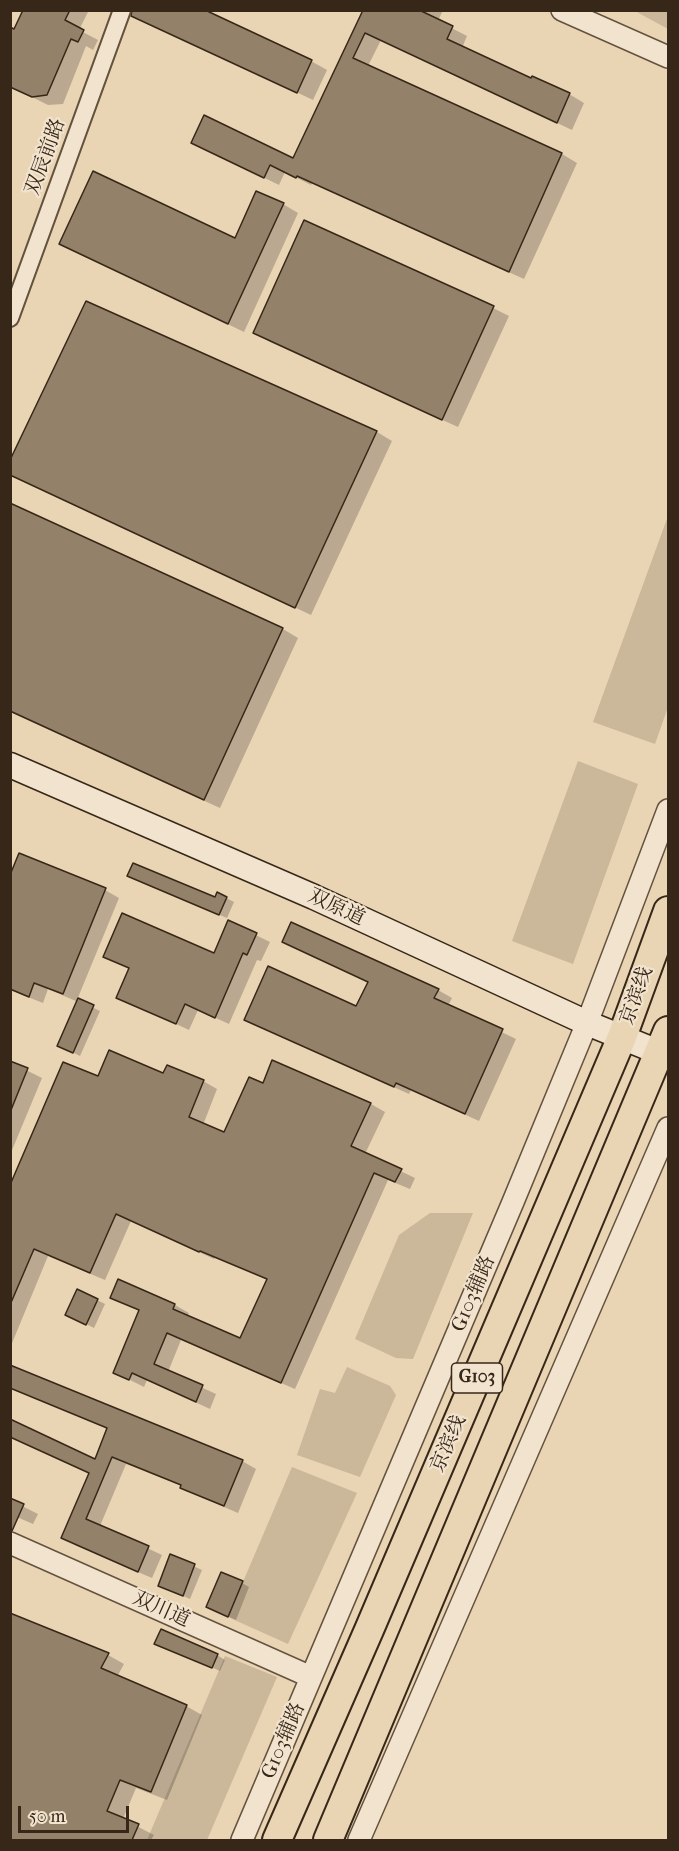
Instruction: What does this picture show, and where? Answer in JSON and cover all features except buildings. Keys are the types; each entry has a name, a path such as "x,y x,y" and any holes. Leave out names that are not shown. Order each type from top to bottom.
{"highway":[{"name":"京滨线","path":"277,1840 622,1037 669,911"},
{"name":"G103","path":"328,1840 666,1046"}],"main road":[{"name":"双原道","path":"10,765 314,897 587,1023 622,1037 666,1046"}],"street":[{"name":"双辰前路","path":"10,318 122,10"},
{"path":"562,10 669,57"},
{"name":"G103辅路","path":"242,1840 587,1023 669,810"},
{"path":"359,1840 669,1128"},
{"name":"双川道","path":"10,1543 311,1677"}],"shaded area":[{"path":"635,11 668,11 668,29"},
{"path":"668,516 668,707 655,744 593,722"},
{"path":"578,761 638,784 573,964 512,941"},
{"path":"430,1213 473,1213 413,1359 396,1358 355,1339 399,1235"},
{"path":"347,1367 390,1386 396,1395 360,1477 297,1455 320,1389 335,1393"},
{"path":"292,1467 357,1493 288,1644 228,1617"},
{"path":"225,1656 277,1677 207,1840 147,1840"}]}
